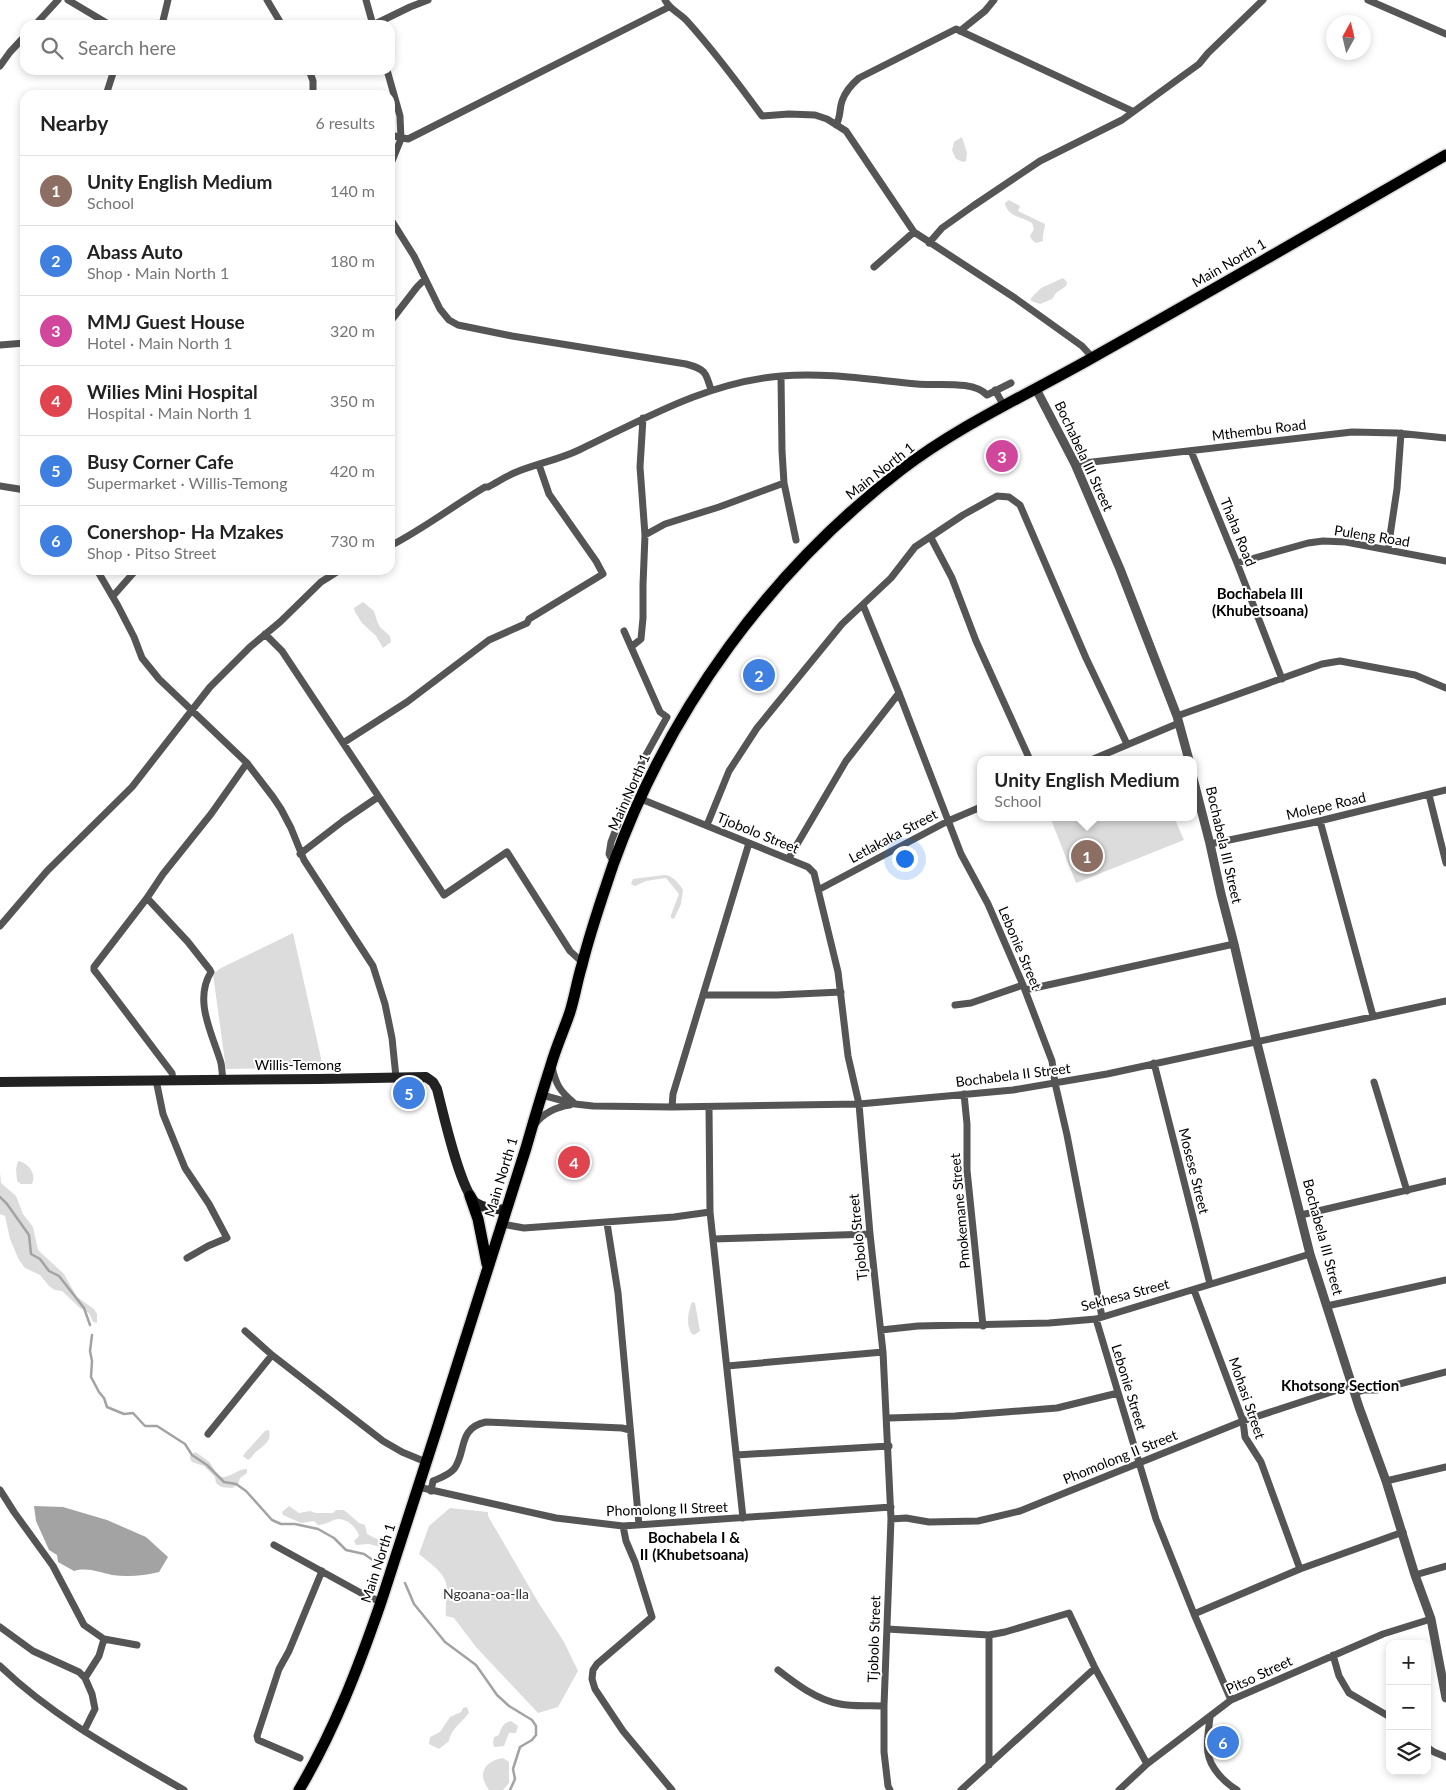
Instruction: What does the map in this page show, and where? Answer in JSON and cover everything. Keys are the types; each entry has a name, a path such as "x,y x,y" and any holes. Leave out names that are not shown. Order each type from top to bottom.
{"main road":[{"name":"Main North 1","path":"299,1790 313,1767 336,1718 365,1648 381,1602 551,1064 570,1010 582,962 614,863 641,799 677,724 707,677 781,581 829,532 901,471 1004,406 1093,358 1446,155"},
{"name":"Willis-Temong","path":"0,1082 426,1077 433,1082 437,1089 460,1173 470,1196"},
{"path":"470,1196 475,1202 484,1207 506,1210"},
{"path":"470,1196 478,1219 488,1266"}],"street":[{"path":"40,20 58,0"},
{"path":"68,0 102,20"},
{"path":"163,20 168,0"},
{"path":"267,0 279,20"},
{"path":"366,0 372,20"},
{"path":"383,20 428,0"},
{"path":"960,31 985,11 994,0"},
{"path":"929,243 942,228 1036,164 1122,120 1199,64 1263,0"},
{"path":"1368,0 1446,34"},
{"path":"395,137 408,139 667,3 685,19 738,82 762,116 815,115 827,119 846,131 914,232 1082,346 1093,358"},
{"path":"836,125 840,117 842,101 850,86 859,78 956,29 1132,111"},
{"path":"0,66 20,41"},
{"path":"108,90 112,75"},
{"path":"311,75 313,90"},
{"path":"388,75 393,90"},
{"path":"395,98 400,116 402,139 395,155"},
{"path":"395,226 414,256 444,316 458,325 512,336 686,364 702,370 707,375 711,390"},
{"path":"874,267 914,232"},
{"path":"395,315 417,286 425,279"},
{"path":"0,345 20,343"},
{"path":"782,376 784,483 796,540"},
{"path":"395,544 415,534 443,513 485,487 515,472 561,459 643,418 711,390 742,382 782,376 829,376 929,385 970,386 980,389 987,395 1012,383"},
{"name":"Bochabela III Street","path":"1036,389 1075,464 1120,569 1178,719 1187,756"},
{"path":"995,390 1004,406"},
{"path":"631,647 641,639 644,618 645,535 640,466 643,418"},
{"name":"Mthembu Road","path":"1075,464 1352,432 1401,433 1446,438"},
{"path":"1388,550 1397,488 1401,433"},
{"name":"Thaha Road","path":"1191,451 1282,679"},
{"path":"344,743 407,702 489,640 527,623 529,619 602,574 596,561 549,494 539,466"},
{"path":"645,535 665,524 720,507 784,483"},
{"path":"0,486 20,489"},
{"path":"707,826 729,771 757,728 842,624 891,578 916,547 963,515 998,496 1009,497 1020,505 1086,658 1127,744"},
{"path":"931,538 952,578 976,641 1028,756"},
{"name":"Puleng Road","path":"1237,563 1308,543 1323,541 1346,542 1446,561"},
{"path":"99,575 113,596 134,637 142,658 158,679 247,763 281,809 291,828 300,854 373,966 385,1004 392,1038 396,1077"},
{"path":"113,596 132,575"},
{"path":"0,926 47,870 132,787 210,688 326,575"},
{"name":"Lebonie Street","path":"863,605 961,854 988,904 1024,987 1052,1062 1067,1135 1099,1318 1118,1394 1156,1519 1231,1700"},
{"path":"614,863 609,854 611,842 642,764 667,717 660,712 624,631"},
{"path":"265,634 282,651 444,895 507,852 570,951 582,962"},
{"path":"1099,756 1178,719 1322,664 1340,660 1415,675 1446,688"},
{"path":"789,858 846,761 899,693"},
{"path":"173,1080 172,1073 94,970 163,874 211,814 247,763"},
{"name":"Molepe Road","path":"1210,844 1320,821 1446,790"},
{"name":"Bochabela III Street","path":"1197,794 1310,1254 1431,1619 1444,1673 1446,1698"},
{"path":"1429,795 1446,863"},
{"path":"300,854 343,820 378,797"},
{"name":"Tjobolo Street","path":"641,799 789,858 808,867 814,873 838,972 848,1056 859,1104 870,1234 883,1352 892,1519 884,1706 884,1752 890,1790"},
{"name":"Letlakaka Street","path":"818,890 948,821 977,809"},
{"path":"1320,821 1373,1016"},
{"path":"672,1107 673,1094 749,843"},
{"path":"147,898 188,942 211,972 205,980 203,992 209,1031 221,1064 222,1079"},
{"path":"955,1005 972,1003 1024,987 1234,944"},
{"path":"703,995 777,995 841,992"},
{"name":"Bochabela II Street","path":"542,1095 575,1104 593,1106 672,1107 859,1104 1013,1090 1257,1043 1446,1001"},
{"name":"Mosese Street","path":"1154,1063 1210,1284"},
{"path":"551,1064 560,1090 575,1104"},
{"path":"156,1080 163,1114 185,1168 209,1204 227,1238 187,1258"},
{"path":"1374,1082 1407,1190"},
{"name":"Pmokemane Street","path":"964,1094 967,1124 967,1170 983,1326"},
{"name":"Bochabela II Street","path":"532,1127 541,1117 554,1109 575,1104"},
{"path":"709,1106 710,1212 743,1518"},
{"path":"1301,1215 1446,1181"},
{"path":"502,1224 524,1228 607,1223 710,1212"},
{"path":"607,1223 618,1293 638,1526"},
{"path":"713,1239 870,1234"},
{"name":"Sekhesa Street","path":"881,1330 918,1326 1049,1324 1099,1318 1310,1254"},
{"path":"1327,1306 1446,1280"},
{"name":"Mohasi Street","path":"1194,1290 1243,1420 1245,1437 1261,1462 1300,1569"},
{"path":"245,1331 272,1355 383,1441 402,1452 426,1462"},
{"path":"727,1366 883,1352"},
{"path":"208,1434 272,1355"},
{"name":"Phomolong II Street","path":"892,1519 906,1518 929,1522 978,1521 1020,1511 1243,1420 1354,1389 1376,1390 1446,1372"},
{"path":"888,1418 955,1416 1057,1408 1118,1394"},
{"path":"431,1491 433,1481 446,1476 454,1469 468,1432 477,1424 486,1422 622,1428 630,1430"},
{"path":"736,1455 889,1446"},
{"path":"1386,1482 1446,1467"},
{"name":"Phomolong II Street","path":"418,1487 556,1518 623,1526 891,1507"},
{"path":"0,1490 53,1566 84,1625 104,1639 137,1645"},
{"path":"623,1526 626,1541 635,1562 652,1617 597,1664 593,1670 592,1679 595,1689 623,1731 672,1790"},
{"path":"1194,1614 1300,1569 1402,1532"},
{"path":"274,1545 381,1602"},
{"path":"1415,1575 1446,1566"},
{"path":"300,1758 258,1740 257,1736 279,1669 322,1572"},
{"path":"887,1629 989,1635 1069,1613 1095,1668 1148,1764"},
{"name":"Pitso Street","path":"1119,1790 1148,1764 1231,1700 1383,1634 1431,1619"},
{"path":"0,1627 33,1652 79,1672 85,1678 92,1694 95,1709 84,1731"},
{"path":"989,1635 989,1765"},
{"path":"85,1678 99,1656 104,1639"},
{"path":"1332,1655 1339,1676 1348,1693 1386,1715"},
{"path":"0,1666 40,1700 84,1731 184,1790"},
{"path":"961,1790 1095,1668"},
{"path":"778,1670 808,1691 839,1704 884,1706"},
{"path":"1210,1717 1208,1754 1217,1773 1226,1783 1237,1790"},
{"path":"1431,1750 1446,1757"}],"green space":[{"path":"962,137 967,153 966,161 963,162 956,159 952,150 954,142"},
{"path":"1009,200 1020,206 1018,211 1045,224 1043,241 1036,243 1032,240 1030,236 1034,229 1032,223 1012,214 1006,208 1005,203"},
{"path":"1063,278 1067,282 1066,286 1056,293 1052,299 1040,304 1031,301 1031,298 1041,288"},
{"path":"363,602 374,611 380,627 390,636 391,642 383,648 376,636 362,623 355,612 354,608"},
{"path":"1052,821 1176,821 1184,840 1076,883"},
{"path":"670,876 683,890 681,904 674,919 671,918 671,915 679,894 666,878 646,881 635,886 631,884 633,879"},
{"path":"293,933 323,1067 226,1069 213,974 221,968"},
{"path":"18,1161 31,1169 33,1176 32,1184 21,1184 17,1181 16,1169"},
{"path":"0,1172 1,1183 16,1196 23,1214 33,1227 38,1250 64,1274 77,1297 94,1309 97,1314 97,1323 93,1322 89,1313 80,1308 62,1291 55,1290 49,1286 40,1275 25,1268 19,1260 10,1239 5,1216 0,1214"},
{"path":"692,1302 695,1303 700,1331 694,1335 689,1329 688,1321"},
{"path":"269,1430 270,1434 265,1445 248,1460 243,1456 265,1431"},
{"path":"195,1452 210,1463 221,1477 244,1469 247,1469 247,1473 240,1478 238,1485 232,1488 221,1487 216,1483 215,1477 204,1466 192,1462 190,1456"},
{"path":"289,1506 299,1513 310,1511 333,1513 336,1510 344,1510 359,1523 365,1525 367,1534 381,1541 380,1547 369,1544 356,1545 354,1541 359,1536 358,1533 352,1525 345,1521 338,1519 318,1525 314,1521 301,1523 283,1515 282,1512"},
{"name":"Ngoana-oa-lla","path":"450,1508 488,1512 488,1516 538,1602 564,1642 578,1671 558,1707 538,1713 476,1647 454,1618 446,1616 446,1583 435,1567 419,1554 429,1526"},
{"path":"467,1707 469,1713 454,1730 449,1741 439,1749 429,1744 430,1737 440,1732 450,1717"},
{"path":"511,1721 518,1726 516,1733 509,1733 504,1746 494,1747 494,1737 499,1735 504,1724"},
{"path":"503,1758 509,1762 509,1783 503,1790 489,1790 483,1779 484,1769 491,1762"}],"shaded area":[{"path":"34,1506 63,1507 107,1520 146,1537 168,1557 159,1572 136,1576 112,1575 88,1570 74,1571 58,1562 57,1555 49,1550 36,1521"}],"waterway":[{"name":"Ngoana-oa-lla","path":"0,1197 29,1235 31,1254 40,1259 49,1271 59,1276 84,1308 90,1325"},
{"name":"Ngoana-oa-lla","path":"92,1335 90,1351 92,1361 91,1377 104,1398 107,1407 124,1414 133,1413 145,1426 157,1426 185,1444 192,1455 207,1465 224,1482 236,1484 246,1491 272,1520 281,1524 295,1524 318,1529 334,1538 346,1550 364,1554 380,1565"},
{"name":"Ngoana-oa-lla","path":"405,1583 414,1604 445,1642 476,1665 497,1695 509,1706 532,1720 536,1726 536,1735 532,1740 520,1747 513,1769 515,1779 510,1790"}],"place":[{"name":"MMJ Guest House","path":"1002,456"},
{"name":"Abass Auto","path":"759,675"},
{"name":"Unity English Medium","path":"1087,856"},
{"name":"Busy Corner Cafe","path":"409,1093"},
{"name":"Wilies Mini Hospital","path":"574,1162"},
{"name":"Conershop- Ha Mzakes","path":"1223,1742"}],"district":[{"name":"Bochabela III (Khubetsoana)","path":"1260,602"},
{"name":"Khotsong Section","path":"1340,1386"},
{"name":"Bochabela I & II (Khubetsoana)","path":"694,1546"}]}
